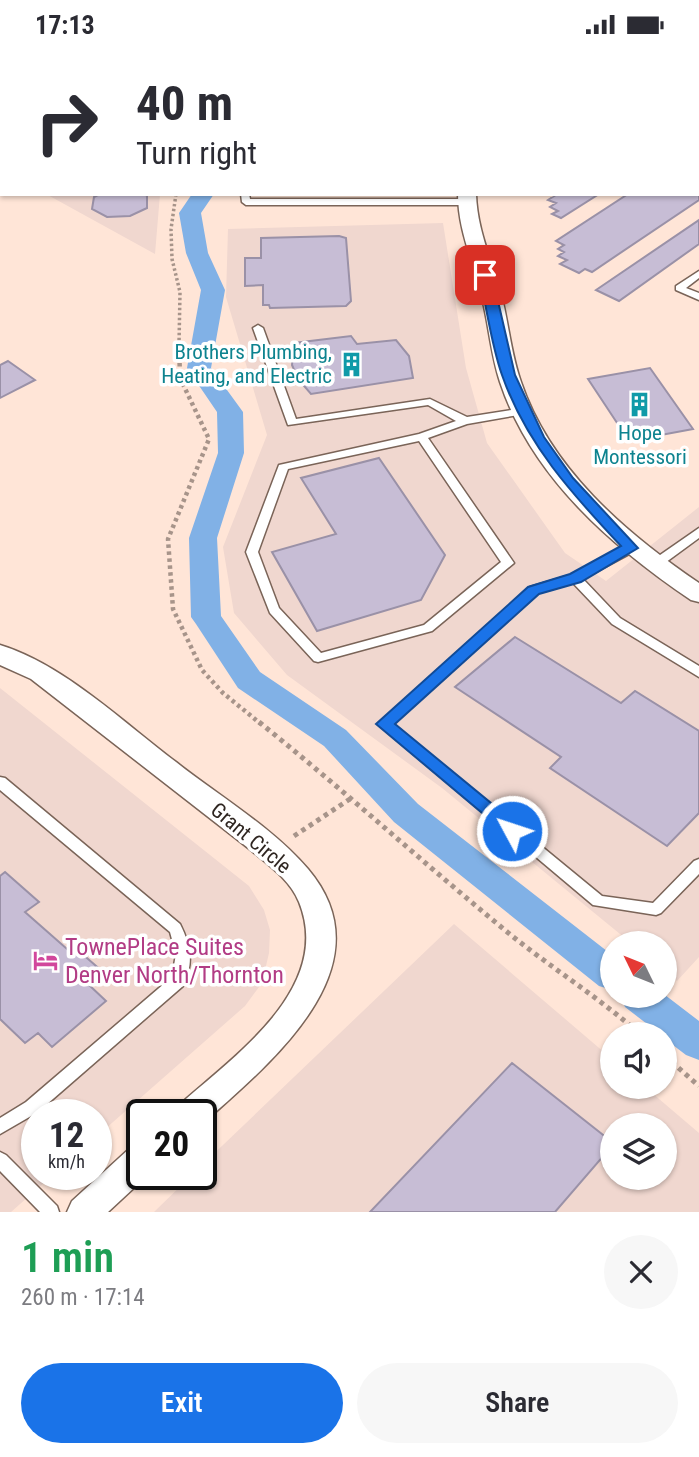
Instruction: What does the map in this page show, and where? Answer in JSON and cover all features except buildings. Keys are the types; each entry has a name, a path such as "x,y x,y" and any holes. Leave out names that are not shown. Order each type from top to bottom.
{"street":[{"path":"467,198 508,375 524,411 568,481 631,548 699,594"},
{"name":"Grant Circle","path":"0,654 40,673 262,843 292,869 314,902 320,924 319,952 306,996 290,1021 207,1099"},
{"path":"84,1212 126,1174"}],"lane":[{"path":"245,196 246,202 467,198"},
{"path":"699,274 679,288 699,297"},
{"path":"258,328 292,423 430,403 465,421"},
{"path":"422,437 508,563 428,628 318,658 274,610 252,552 283,467 422,437 465,421 524,411"},
{"path":"654,565 699,532"},
{"path":"631,548 575,578 534,590 384,724 598,901 656,909 699,865"},
{"path":"575,578 616,621 699,671"},
{"path":"0,782 175,928 185,954 184,967 178,981 32,1107 0,1127"},
{"path":"0,1160 51,1212"}],"path":[{"path":"294,837 353,797"},
{"path":"677,1067 699,1086"}],"shaded area":[{"path":"50,196 160,196 155,254"},
{"path":"443,223 466,368 487,443 565,553 606,581 699,507 699,957 677,981 677,931 616,931 442,788 287,675 234,613 223,547 267,435 226,297 228,229"},
{"path":"0,688 249,886 264,910 270,930 269,953 262,983 245,1006 139,1099 126,1099 126,1111 112,1123 112,1099 21,1099 21,1190 36,1190 11,1212 0,1212"},
{"path":"454,924 600,1049 600,1099 659,1099 676,1113 600,1113 600,1190 677,1190 677,1114 699,1133 699,1212 154,1212 177,1190 217,1190 217,1151"}],"waterway":[{"path":"202,196 190,213 197,253 213,290 199,368 230,412 231,453 203,538 206,617 249,680 335,738 406,813 600,966"},
{"path":"654,1008 699,1043"}],"place":[{"name":"Brothers Plumbing, Heating, and Electric","path":"352,364"},
{"name":"Hope Montessori","path":"640,404"},
{"name":"TownePlace Suites Denver North/Thornton","path":"45,961"}],"route":[{"path":"485,275 508,375 537,437 568,481 631,548 575,578 534,590 384,724 512,831"}]}
